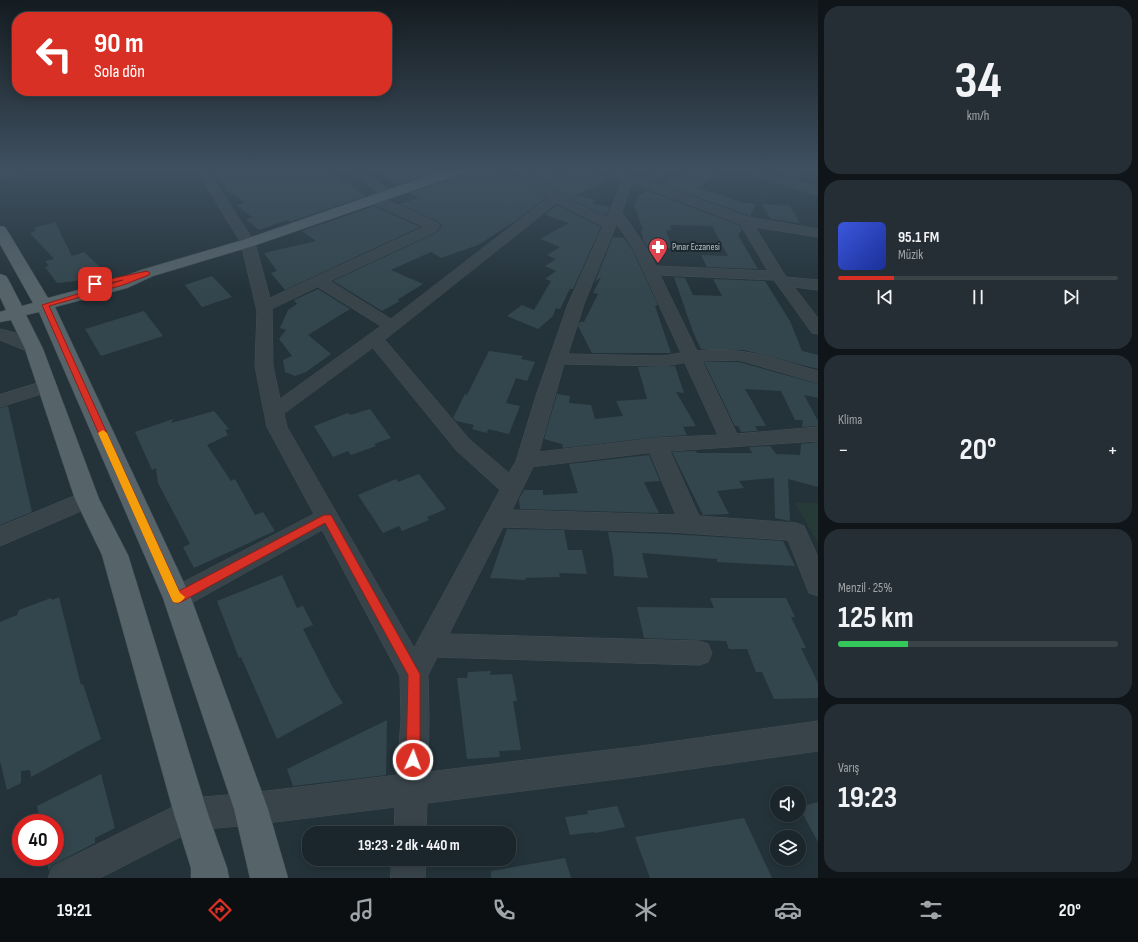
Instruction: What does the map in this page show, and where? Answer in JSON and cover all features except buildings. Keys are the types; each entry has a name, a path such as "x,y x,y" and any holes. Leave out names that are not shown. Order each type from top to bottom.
{"main road":[{"path":"7,310 121,284 147,273 248,243 344,210"},
{"path":"0,230 42,302 177,598 251,809 269,878"},
{"path":"0,278 7,310 33,348 48,386 87,499 115,555 191,814 209,868 210,878"}],"street":[{"path":"227,210 248,243 263,307 264,366 277,427 414,674"},
{"path":"263,307 430,229 433,226 405,210"},
{"path":"274,412 375,339 541,210"},
{"path":"590,210 613,218 641,250 690,358 731,441"},
{"path":"410,826 414,674 526,461 545,396 559,360 576,304 618,210"},
{"path":"716,210 746,221 818,233"},
{"path":"746,221 780,278 818,330"},
{"path":"650,270 780,278 818,285"},
{"path":"319,281 392,326"},
{"path":"0,334 18,340 33,348"},
{"path":"375,339 463,445 512,488"},
{"path":"559,360 663,361 713,354 740,355 818,377"},
{"path":"0,401 48,386"},
{"path":"526,461 657,445 818,434"},
{"path":"657,445 691,524"},
{"path":"0,537 87,499"},
{"path":"177,598 327,517"},
{"path":"496,518 691,524 796,532 818,586"},
{"path":"429,645 699,653"},
{"path":"65,878 191,814 251,809 633,762 818,736"},
{"path":"408,878 409,866"}],"green space":[{"path":"795,503 818,503 818,543"}],"slow traffic":[{"path":"103,433 177,598 179,597"}],"place":[{"name":"Pınar Eczanesi","path":"658,264"}],"route":[{"path":"95,284 147,273 121,284 45,305 177,598 327,517 414,674 415,719 413,760"}]}
